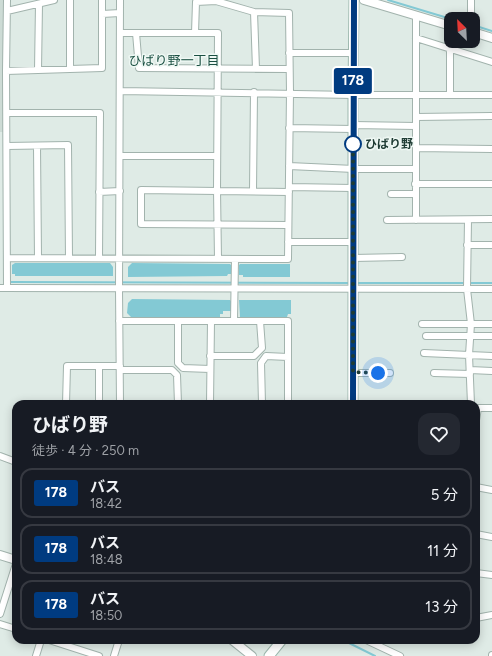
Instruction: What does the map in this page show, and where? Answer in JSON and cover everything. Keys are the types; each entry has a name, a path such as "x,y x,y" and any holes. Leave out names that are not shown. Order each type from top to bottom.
{"main road":[{"path":"353,400 354,0"},
{"path":"269,656 279,644"}],"street":[{"path":"7,0 6,71 8,288"},
{"path":"7,12 54,0"},
{"path":"70,0 70,69"},
{"path":"6,71 102,68 102,0"},
{"path":"120,0 120,400"},
{"path":"236,0 236,7"},
{"path":"364,0 444,24"},
{"path":"471,0 471,12"},
{"path":"8,258 288,259 290,128 289,13 254,12 216,1 196,2 195,33"},
{"path":"38,70 39,4"},
{"path":"254,12 256,69"},
{"path":"102,14 120,13"},
{"path":"416,15 416,220"},
{"path":"136,32 139,68 289,69"},
{"path":"120,33 218,33 218,259"},
{"path":"480,34 492,38"},
{"path":"416,38 492,62"},
{"path":"450,49 450,94"},
{"path":"289,52 354,53"},
{"path":"120,91 218,93 254,92 353,95 492,94"},
{"path":"253,191 254,92"},
{"path":"7,113 100,113 100,258"},
{"path":"416,117 492,116"},
{"path":"290,128 416,126"},
{"path":"7,146 68,146 69,258"},
{"path":"37,146 38,258"},
{"path":"416,148 492,148"},
{"path":"120,156 218,156"},
{"path":"289,166 354,169 416,169"},
{"path":"415,184 492,184"},
{"path":"288,225 141,224 141,190 253,191 354,188"},
{"path":"99,192 120,191"},
{"path":"391,194 415,194"},
{"path":"388,220 492,219"},
{"path":"468,220 467,289 471,324 469,355 471,400"},
{"path":"288,242 353,242"},
{"path":"468,244 492,245"},
{"path":"353,258 402,257"},
{"path":"234,321 235,259"},
{"path":"0,288 492,289"},
{"path":"119,321 288,321 288,400"},
{"path":"178,321 178,363 183,368 210,369"},
{"path":"210,400 211,321"},
{"path":"210,356 254,356 262,348 260,321"},
{"path":"422,324 492,324"},
{"path":"426,336 492,336"},
{"path":"424,353 492,356"},
{"path":"262,400 261,363 266,356 288,357"},
{"path":"66,400 67,366 99,366 172,370 177,375 178,400"},
{"path":"99,366 99,400"},
{"path":"434,373 492,370"},
{"path":"353,372 390,373"},
{"path":"480,408 492,408"},
{"path":"0,456 12,460"},
{"path":"480,488 492,490"},
{"path":"480,535 492,537"},
{"path":"0,555 12,559"},
{"path":"480,574 492,575"},
{"path":"0,614 12,576"},
{"path":"480,617 492,615"},
{"path":"0,624 12,628"},
{"path":"36,656 40,644"},
{"path":"62,644 99,656"},
{"path":"114,656 118,644"},
{"path":"237,644 252,656"},
{"path":"374,644 400,656"}],"shaded area":[{"path":"0,0 3,0 3,132 0,132"}],"water":[{"path":"15,263 110,263 113,267 113,276 15,276 15,274 12,274 12,265"},
{"path":"132,263 230,264 231,274 228,274 227,276 128,277 128,267"},
{"path":"240,264 290,264 290,277 243,277 243,275 239,275"},
{"path":"132,299 230,300 231,311 223,311 223,314 220,314 220,318 131,317 127,313 128,303"},
{"path":"239,300 291,300 291,314 288,314 287,317 240,317"}],"waterway":[{"path":"388,0 444,17"},
{"path":"480,27 492,31"},
{"path":"11,282 350,283"},
{"path":"356,283 492,283"},
{"path":"351,644 375,656"}],"bus line":[{"name":"178","path":"353,400 354,0"}],"place":[{"name":"ひばり野","path":"353,144"}],"district":[{"name":"ひばり野一丁目","path":"174,60"}],"route":[{"path":"353,144 353,142 354,169 353,372 378,373"}]}
